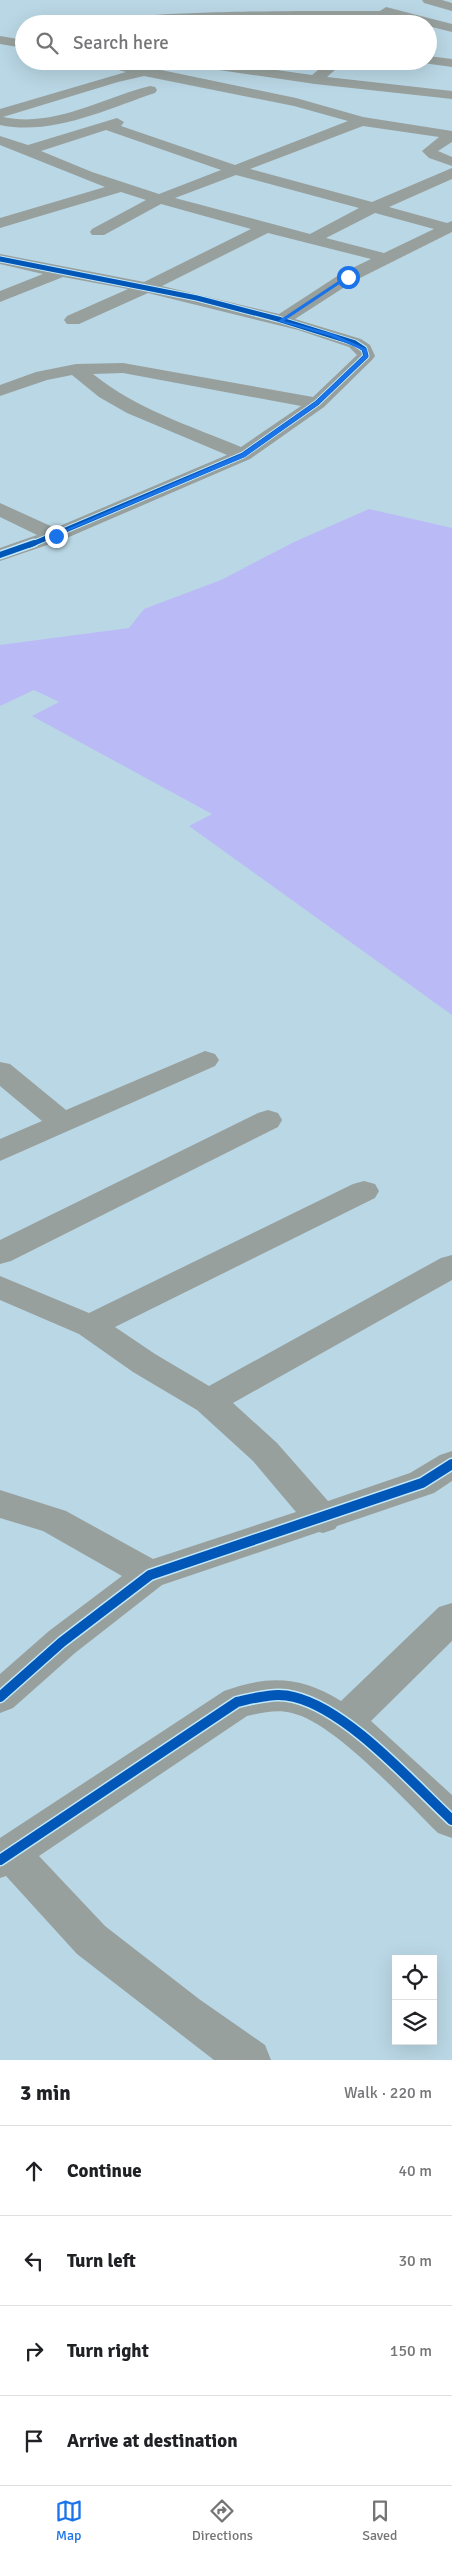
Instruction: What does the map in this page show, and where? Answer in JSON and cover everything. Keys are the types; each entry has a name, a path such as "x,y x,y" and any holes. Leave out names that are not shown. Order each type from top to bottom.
{"street":[{"path":"262,0 265,15 402,15"},
{"path":"428,0 452,6"},
{"path":"351,2 402,15"},
{"path":"437,25 452,28"},
{"path":"0,40 15,42"},
{"path":"0,51 15,52"},
{"path":"437,61 452,63"},
{"path":"135,70 296,102 362,121 452,135"},
{"path":"246,70 315,80 452,95"},
{"path":"315,80 327,70"},
{"path":"0,114 115,78 143,72"},
{"path":"115,78 168,95"},
{"path":"0,121 16,126 38,124 150,90"},
{"path":"8,97 32,104"},
{"path":"236,105 296,102"},
{"path":"98,232 159,199 362,121"},
{"path":"29,150 111,124 233,169 372,208 450,227"},
{"path":"452,135 429,151 452,162"},
{"path":"0,140 29,150 62,167 159,199 385,258"},
{"path":"312,239 372,208 452,173"},
{"path":"0,224 122,186"},
{"path":"73,320 146,288 267,227"},
{"path":"280,321 348,277 450,227"},
{"path":"0,259 146,288 280,321 331,335 364,349 366,356 317,403 243,455 56,536 0,555"},
{"path":"0,297 62,272"},
{"path":"0,392 42,376 76,369 123,368 317,403"},
{"path":"76,369 105,393 134,409 243,455"},
{"path":"0,509 56,536"},
{"path":"0,1151 204,1060"},
{"path":"0,1071 63,1123"},
{"path":"0,1253 268,1120"},
{"path":"90,1326 364,1191"},
{"path":"209,1401 452,1266"},
{"path":"0,1288 90,1326 144,1363 209,1401 265,1452 323,1519"},
{"path":"0,1697 62,1642 150,1576 323,1519 422,1483 452,1464"},
{"path":"0,1504 54,1521 150,1576"},
{"path":"345,1722 452,1618"},
{"path":"250,2060 184,2013 91,1940 6,1856 237,1702 268,1695 301,1698 345,1722 452,1820"}],"water":[{"path":"369,509 452,528 452,1015 189,826 212,814 32,716 59,702 34,690 0,706 0,645 129,628 144,609 221,580 294,542"}],"cycle path":[{"path":"0,259 145,287 251,312 355,343 364,349 366,356 317,403 243,455 55,536 0,555"},
{"path":"0,1697 62,1642 150,1575 422,1483 452,1464"},
{"path":"0,1860 237,1702 277,1695 301,1699 340,1720 380,1752 452,1820"}],"route":[{"path":"56,536 243,455 317,403 366,356 364,349 355,343 331,335 280,321 348,277"}]}
